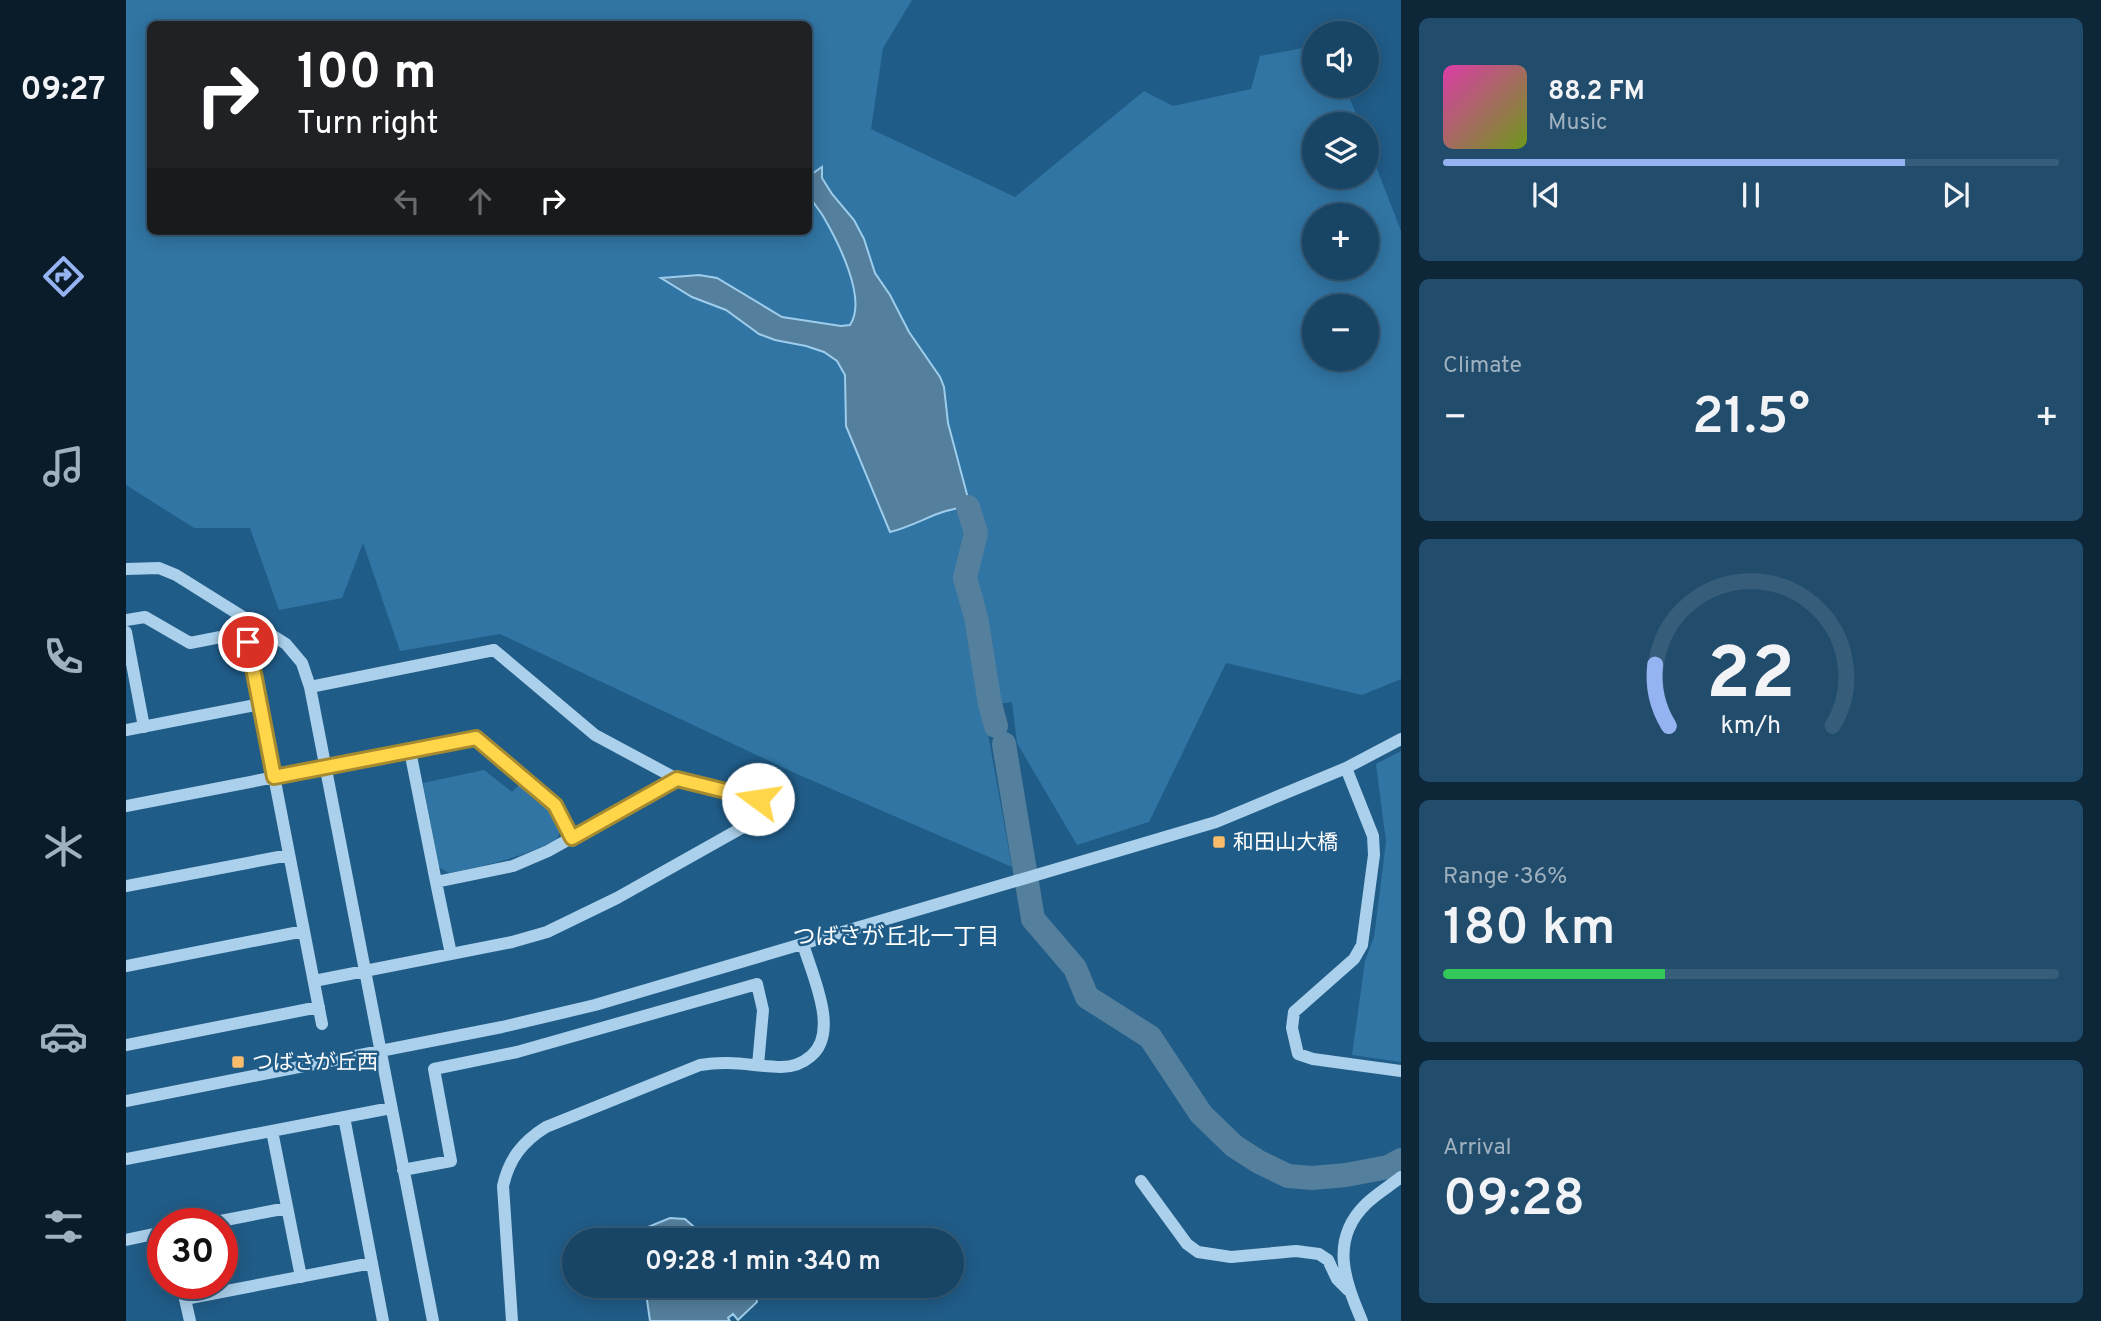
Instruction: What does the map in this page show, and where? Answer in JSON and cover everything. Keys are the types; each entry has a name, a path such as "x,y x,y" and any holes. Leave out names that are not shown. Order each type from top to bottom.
{"street":[{"path":"126,569 159,568 176,575 286,644 302,663 310,687 433,1321"},
{"path":"126,620 145,617 190,643 236,634 248,642 322,1024"},
{"path":"126,632 144,727"},
{"path":"310,687 494,650 595,735 677,779 758,799 786,803 617,898 547,932 512,942 314,981"},
{"path":"126,730 260,704"},
{"path":"126,806 476,738 555,805 572,838"},
{"path":"126,1101 380,1052 595,1005 1216,822 1346,768 1401,739"},
{"path":"410,751 451,954"},
{"path":"1346,768 1373,836 1374,855 1362,945 1354,959 1294,1012 1292,1027 1298,1054 1312,1059 1401,1071"},
{"path":"436,882 513,866 572,838 677,779"},
{"path":"126,886 289,855"},
{"path":"126,966 304,931"},
{"path":"512,1321 503,1186 511,1161 528,1138 546,1127 700,1065 722,1061 784,1067 795,1065 817,1052 825,1031 824,1017 803,944"},
{"path":"404,1170 451,1161 433,1069 517,1052 757,984 764,1010 758,1065"},
{"path":"126,1045 319,1007"},
{"path":"126,1159 391,1108"},
{"path":"344,1117 383,1321"},
{"path":"272,1131 301,1277"},
{"path":"1362,1321 1349,1290 1343,1258 1345,1238 1351,1224 1366,1204 1401,1178"},
{"path":"1141,1181 1187,1244 1198,1252 1231,1257 1296,1251 1319,1254 1328,1260 1337,1279 1349,1290"},
{"path":"238,1218 288,1208"},
{"path":"126,1240 147,1235"},
{"path":"238,1289 372,1263"},
{"path":"185,1299 190,1321"}],"shaded area":[{"path":"126,0 912,0 883,48 871,129 1015,197 1144,91 1173,106 1251,89 1260,56 1302,48 1302,98 1350,98 1355,112 1302,112 1302,189 1379,189 1379,174 1401,231 1401,679 1362,695 1226,663 1149,822 1077,845 1017,743 1012,702 983,706 1012,867 797,774 500,634 400,651 363,543 342,598 279,610 250,528 194,528 126,485","holes":["147,21 812,21 812,172 822,178 864,239 875,273 944,387 948,423 969,502 890,532 846,426 845,374 837,361 824,352 775,340 751,330 684,277 699,275 717,278 782,317 850,325 855,312 851,277 835,238 812,198 812,235 147,235"]},
{"path":"822,167 822,178 854,220 864,239 875,273 909,332 940,377 968,507 937,514 890,532 846,426 845,375 837,361 824,352 759,334 726,310 692,297 661,278 699,275 717,278 782,317 850,325 855,314 853,285 842,254 812,200 812,174"},
{"path":"1401,751 1401,1062 1352,1055 1365,961 1374,937 1386,842 1376,764"},
{"path":"484,770 512,792 520,784 547,806 561,829 557,839 531,851 491,864 449,873 439,867 423,783"},
{"path":"670,1218 685,1219 695,1228 645,1228"},
{"path":"647,1298 756,1298 757,1302 738,1320 733,1314 728,1318 730,1321 650,1321"}],"waterway":[{"path":"968,507 976,533 965,578 976,617 996,726"},
{"path":"1004,744 1033,919 1075,968 1087,997 1150,1037 1201,1114 1234,1146 1259,1162 1288,1176 1312,1178 1388,1167 1401,1160"}],"place":[{"name":"和田山大橋","path":"1219,842"},
{"name":"つばさが丘西","path":"238,1062"}],"district":[{"name":"つばさが丘北一丁目","path":"896,936"}],"route":[{"path":"248,642 274,777 476,738 555,805 572,838 677,779 758,799"}]}
